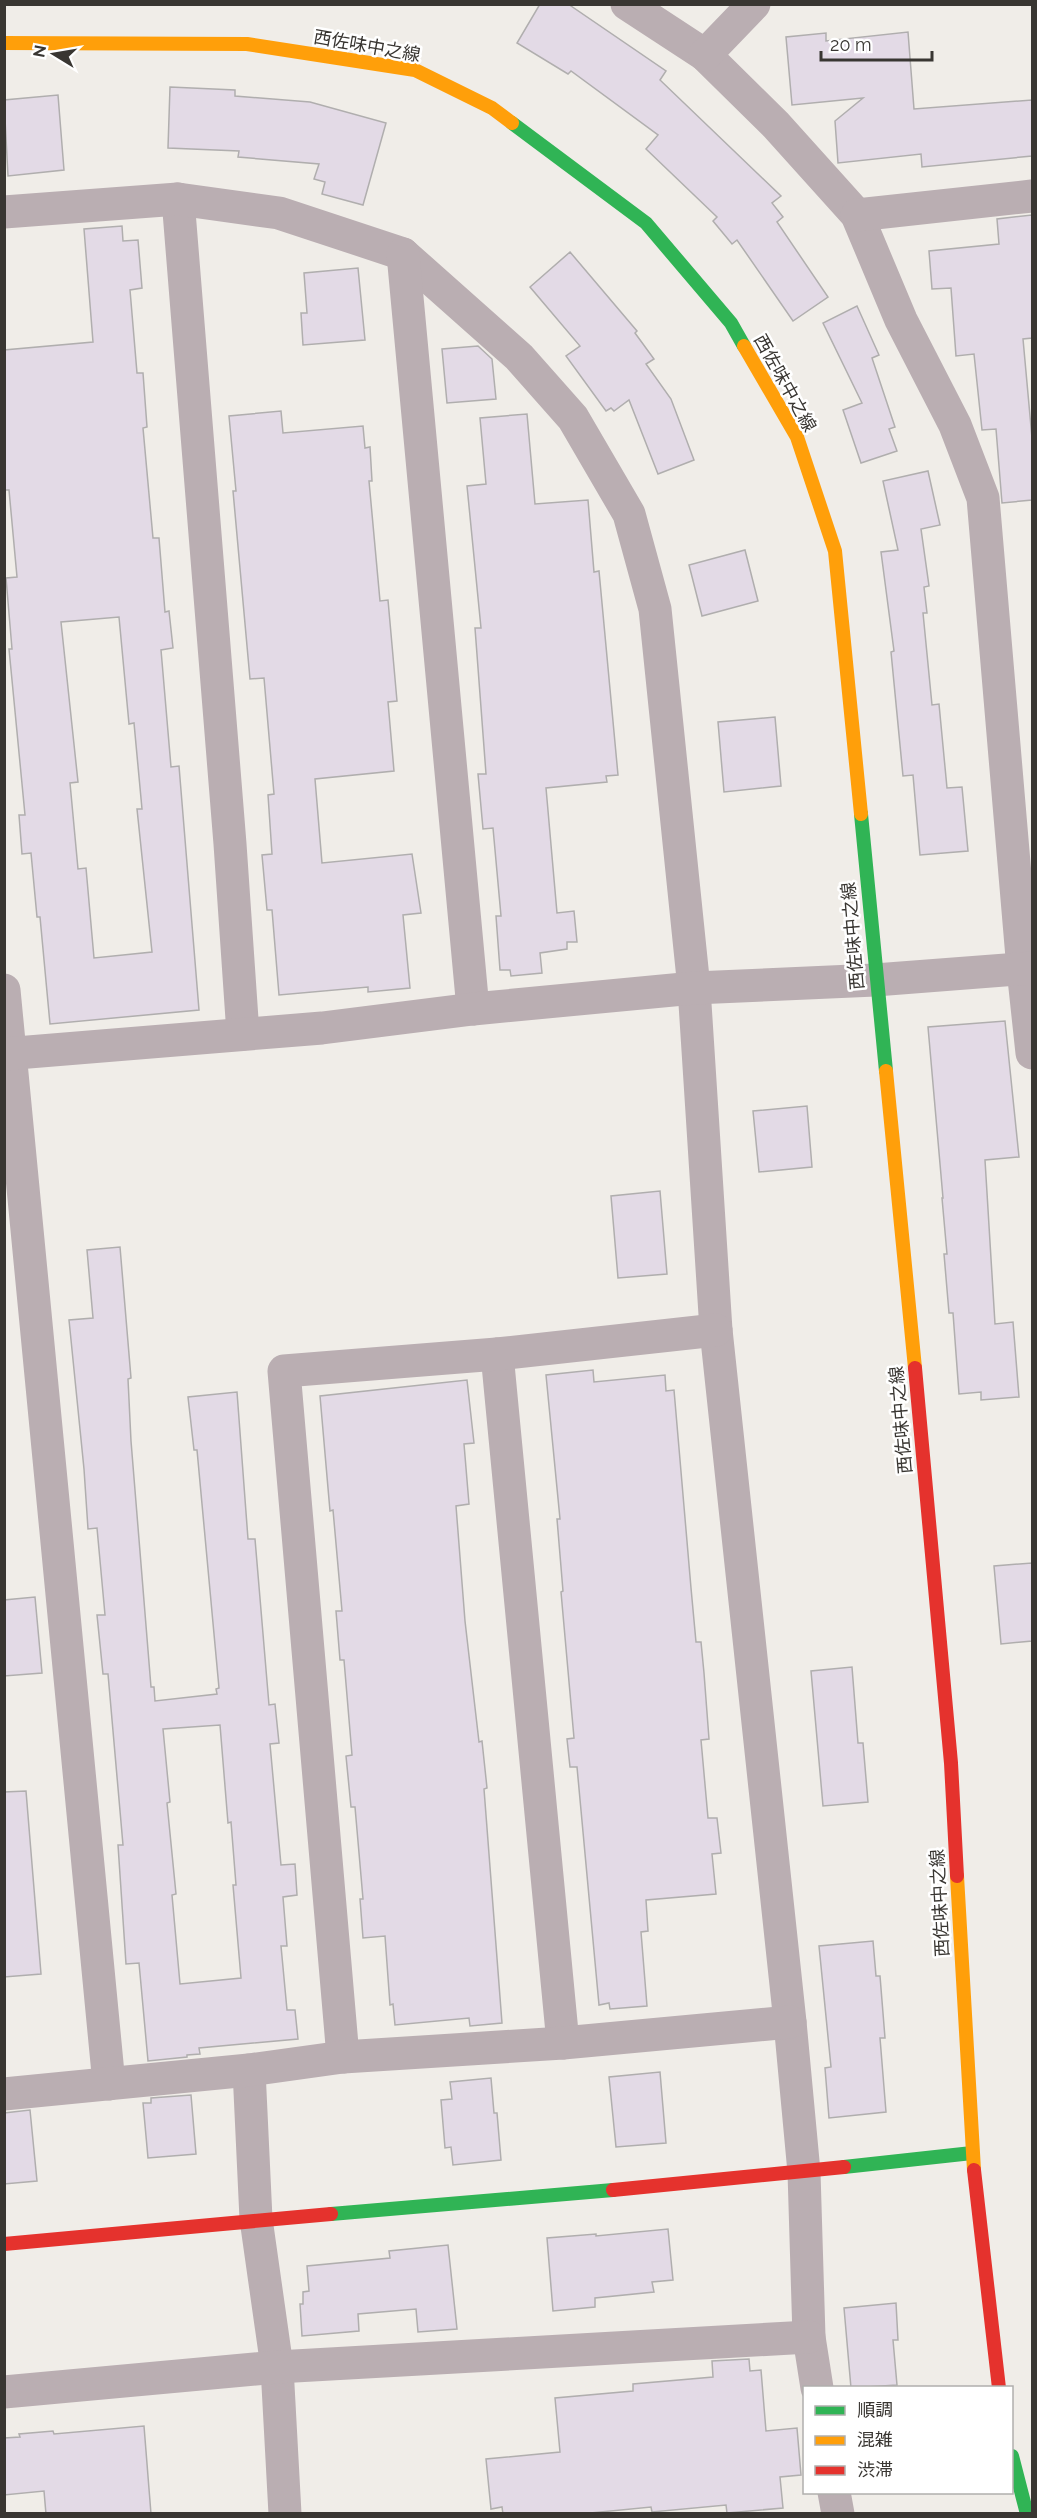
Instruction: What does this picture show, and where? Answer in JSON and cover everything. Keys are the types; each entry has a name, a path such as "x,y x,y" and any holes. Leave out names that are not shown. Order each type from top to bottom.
{"main road":[{"name":"西佐味中之線","path":"4,43 247,44 416,70 492,108 646,223 730,322 797,437 835,551 875,980 917,1388 951,1762 972,2153 999,2386"},
{"path":"4,2244 256,2219 804,2172 972,2153"},
{"path":"1013,2463 1027,2514"}],"street":[{"path":"627,4 705,55 776,125 858,215 901,320 955,426 983,498 1028,969 1032,1053"},
{"path":"705,55 754,4"},
{"path":"858,215 1032,196"},
{"path":"178,199 243,1034"},
{"path":"4,212 178,199 279,213 403,254 519,357 573,418 629,514 655,609 694,988 716,1330 790,2022 804,2172 809,2337 817,2386"},
{"path":"403,254 473,1009"},
{"path":"7,1054 322,1028 473,1009 694,988 875,980 1028,969"},
{"path":"4,990 16,1205 109,2084"},
{"path":"343,2057 284,1371 497,1354 716,1330"},
{"path":"497,1354 563,2043"},
{"path":"4,2094 249,2070 343,2057 563,2043 790,2022"},
{"path":"249,2070 256,2219 277,2367 285,2514"},
{"path":"4,2392 277,2367 809,2337"},
{"path":"834,2494 838,2514"}],"building":[{"path":"540,4 568,4 666,71 660,80 781,196 772,203 783,217 777,222 828,297 793,321 737,240 732,244 713,221 717,217 646,149 658,135 571,71 568,74 517,43"},
{"path":"908,32 914,109 1032,100 1032,156 922,167 921,154 838,163 835,121 863,98 792,105 786,37 826,33 826,41"},
{"path":"170,87 235,90 235,96 310,102 386,123 363,205 322,194 325,182 314,179 319,164 238,157 239,151 168,148"},
{"path":"58,95 64,170 8,176 4,100"},
{"path":"1032,215 1032,338 1023,339 1032,438 1032,500 1002,503 996,429 982,430 974,354 956,356 951,288 932,289 929,251 999,244 997,219"},
{"path":"122,226 123,241 138,240 142,288 130,290 137,373 143,373 147,427 143,428 153,538 159,538 165,612 169,611 173,648 161,650 171,767 179,766 199,1010 50,1024 40,917 37,917 31,853 22,854 19,815 25,815 9,649 12,649 6,578 17,577 9,490 4,490 4,350 93,342 84,229","holes":["119,617 129,724 134,723 142,809 137,809 152,952 94,958 86,868 78,869 70,783 78,782 61,622"]},
{"path":"570,252 637,331 635,333 654,359 646,364 671,399 694,460 658,474 629,400 614,411 611,408 606,411 566,356 580,346 530,287"},
{"path":"358,268 365,340 303,345 301,313 307,313 304,273"},
{"path":"857,306 879,355 872,358 895,427 889,429 897,451 861,463 843,410 862,403 823,323"},
{"path":"478,346 492,359 496,399 447,403 442,349"},
{"path":"281,411 283,433 363,426 365,448 370,447 372,481 369,481 380,601 388,600 397,701 388,702 394,771 315,779 322,863 412,854 421,913 403,915 410,988 368,992 368,987 279,995 272,910 267,910 262,855 272,854 268,795 274,794 264,678 250,679 233,491 236,491 229,416"},
{"path":"527,414 535,504 588,500 594,572 599,571 618,775 606,776 607,782 546,788 557,913 574,911 577,942 567,942 567,949 540,953 542,973 511,976 510,970 500,970 496,916 501,916 493,828 483,829 478,774 486,774 475,628 481,628 467,486 486,484 480,418"},
{"path":"928,471 940,525 921,529 929,586 924,587 927,613 923,613 932,705 939,704 947,788 962,787 968,851 920,855 913,775 903,776 891,652 894,651 881,552 898,550 883,481"},
{"path":"745,550 758,601 702,616 689,565"},
{"path":"775,717 781,786 724,792 718,722"},
{"path":"1005,1021 1019,1157 985,1160 995,1324 1013,1322 1019,1397 981,1400 981,1392 959,1394 953,1313 949,1313 944,1254 947,1254 928,1027"},
{"path":"807,1106 812,1167 759,1172 753,1111"},
{"path":"660,1191 667,1274 618,1278 611,1196"},
{"path":"120,1247 131,1378 128,1379 131,1441 151,1687 154,1687 155,1701 217,1694 216,1689 219,1688 197,1450 194,1450 188,1397 237,1392 248,1539 255,1539 269,1705 275,1704 279,1743 270,1744 281,1865 295,1864 297,1895 283,1897 287,1946 281,1946 287,2010 295,2010 298,2039 199,2048 200,2054 148,2061 139,1963 126,1964 118,1845 123,1845 108,1674 103,1674 97,1615 105,1615 97,1528 88,1529 69,1320 93,1318 87,1250","holes":["220,1725 228,1823 231,1822 236,1885 233,1885 241,1978 180,1984 172,1895 176,1894 167,1803 170,1802 163,1729"]},
{"path":"593,1370 594,1382 665,1375 666,1391 674,1390 696,1642 701,1642 704,1673 709,1739 701,1740 708,1818 717,1818 721,1853 712,1854 716,1894 646,1900 648,1931 641,1932 647,2006 610,2009 609,2003 599,2005 577,1767 570,1767 567,1739 574,1738 561,1592 563,1591 557,1519 560,1519 546,1375"},
{"path":"467,1380 474,1443 464,1444 469,1504 456,1506 465,1621 479,1742 482,1741 487,1788 484,1789 502,2023 470,2026 469,2018 395,2025 393,2004 390,2005 385,1936 363,1938 360,1899 363,1899 355,1807 351,1807 346,1756 352,1755 344,1660 340,1660 336,1611 342,1611 320,1396"},
{"path":"1032,1563 1032,1641 1001,1644 994,1566"},
{"path":"35,1597 42,1673 4,1676 4,1600"},
{"path":"852,1667 858,1743 863,1743 868,1802 823,1806 811,1671"},
{"path":"26,1791 41,1974 4,1977 4,1792"},
{"path":"873,1941 876,1976 880,1976 885,2038 880,2038 886,2112 829,2118 825,2068 831,2067 819,1946"},
{"path":"660,2072 666,2143 616,2147 609,2077"},
{"path":"491,2078 501,2160 453,2165 451,2147 445,2148 441,2100 452,2099 450,2082"},
{"path":"191,2095 196,2154 148,2158 143,2103 151,2103 151,2098"},
{"path":"30,2110 37,2181 4,2184 4,2113"},
{"path":"668,2229 673,2280 652,2282 654,2292 595,2298 595,2307 553,2311 547,2238"},
{"path":"448,2245 457,2329 418,2332 416,2309 358,2314 359,2331 302,2336 300,2304 303,2304 303,2292 309,2291 307,2266 390,2258 389,2251"},
{"path":"896,2303 898,2340 893,2340 897,2385 851,2386 844,2308"},
{"path":"749,2359 750,2371 761,2370 766,2431 797,2428 801,2475 780,2477 783,2508 727,2513 726,2505 652,2512 651,2507 580,2514 503,2514 502,2507 491,2509 486,2459 560,2452 555,2398 633,2391 633,2384 713,2377 712,2361"},
{"path":"144,2426 151,2514 46,2514 44,2491 4,2495 4,2438 20,2437 19,2434 53,2431 54,2434"}],"traffic: fast":[{"path":"512,123 646,223 731,323 744,346"},
{"path":"861,814 886,1071"},
{"path":"844,2167 972,2153"},
{"path":"331,2214 613,2190"},
{"path":"1013,2460 1027,2514"}],"traffic: slow":[{"path":"4,43 247,44 415,70 492,108 512,123"},
{"path":"744,346 797,437 835,551 861,814"},
{"path":"886,1071 915,1368"},
{"path":"957,1876 974,2170"}],"traffic: jam":[{"path":"915,1368 951,1763 957,1876"},
{"path":"613,2190 844,2167"},
{"path":"974,2170 999,2386"},
{"path":"4,2244 331,2214"}]}
